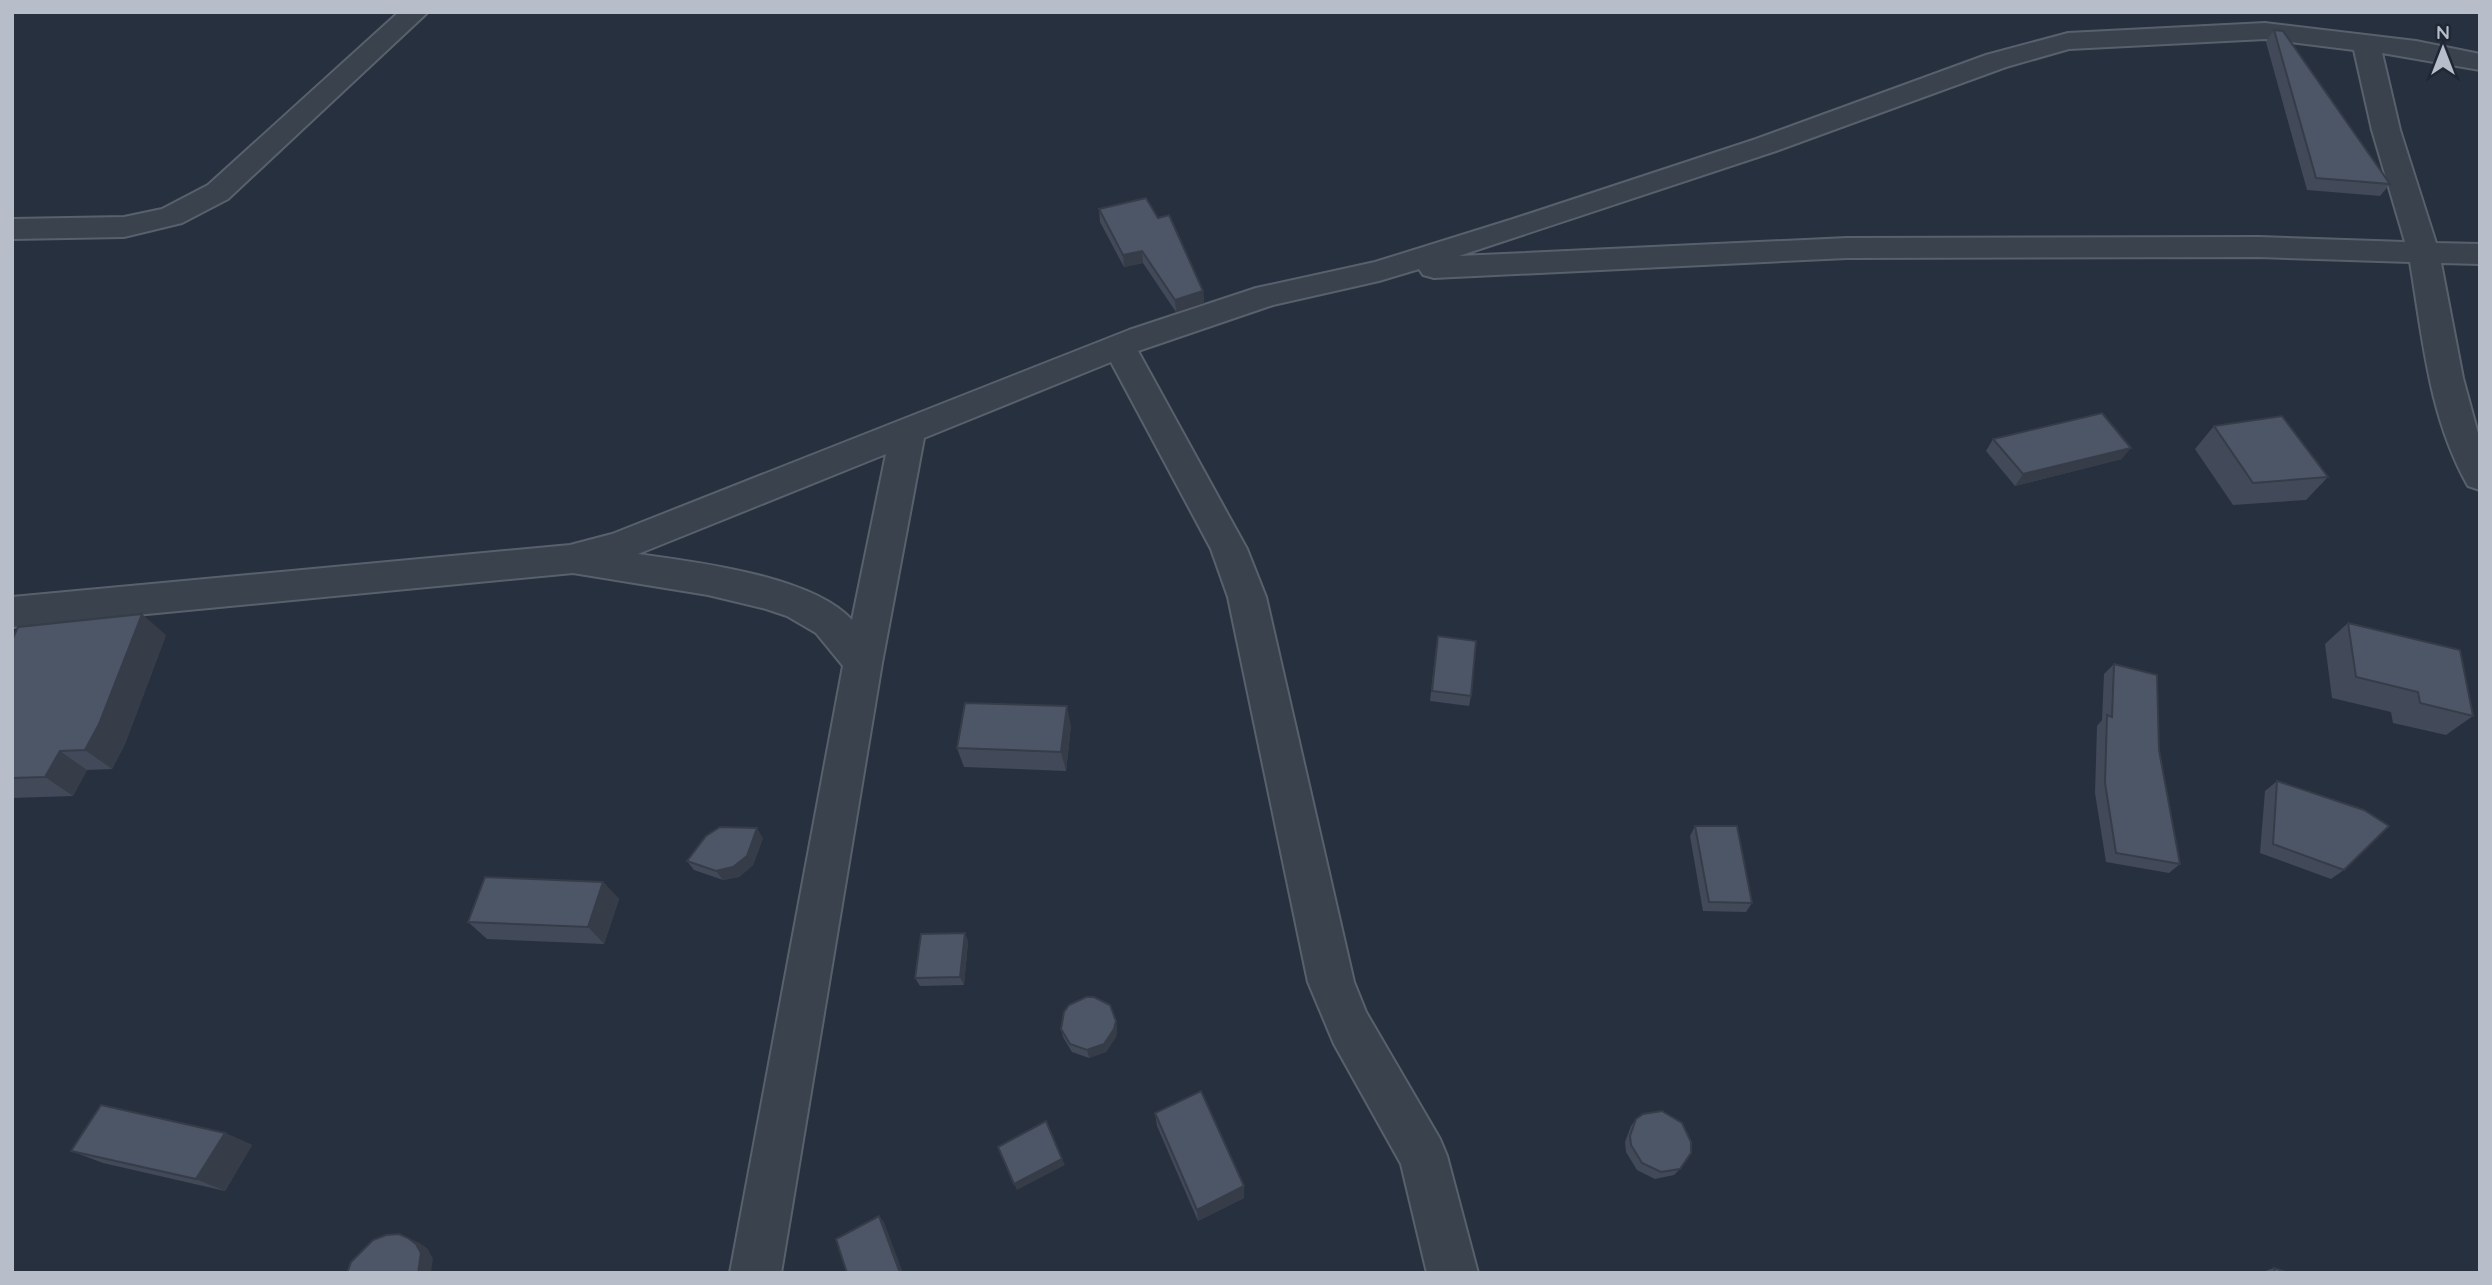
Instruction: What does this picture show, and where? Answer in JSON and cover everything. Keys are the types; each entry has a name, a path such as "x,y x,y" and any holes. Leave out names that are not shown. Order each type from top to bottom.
{"street":[{"path":"12,229 124,227 171,216 218,192 415,12"},
{"path":"12,612 570,559 618,547 1119,346 1267,296 1379,271 1766,145 1996,61 2068,41 2142,12"},
{"path":"2068,41 2265,31 2366,42 2480,62"},
{"path":"2366,42 2386,130 2424,252 2446,378 2461,438 2480,477"},
{"path":"1379,271 1847,248 2259,247 2480,254"},
{"path":"1119,346 1229,550 1247,597 1331,982 1350,1028 1423,1156 1453,1273"},
{"path":"755,1273 863,663 908,431"},
{"path":"570,559 717,583 788,600 826,619 863,663"}],"building":[{"path":"2274,30 2283,31 2390,184 2316,178"},
{"path":"1146,198 1158,218 1169,215 1203,291 1175,300 1142,251 1123,255 1099,209"},
{"path":"2102,413 2131,448 2023,474 1993,439"},
{"path":"2282,416 2328,477 2253,483 2214,426"},
{"path":"142,614 99,724 85,750 60,751 45,777 12,778 12,640 18,627"},
{"path":"2348,623 2460,650 2473,716 2420,703 2418,692 2356,677"},
{"path":"1438,636 1476,641 1471,696 1432,691"},
{"path":"2114,664 2157,675 2159,750 2180,864 2116,853 2105,783 2107,715 2112,717"},
{"path":"965,703 1067,706 1061,752 957,748"},
{"path":"2277,781 2364,810 2389,826 2344,870 2273,844"},
{"path":"1695,826 1737,826 1752,903 1709,902"},
{"path":"720,827 757,828 747,856 733,867 716,871 687,861 706,836"},
{"path":"485,877 603,882 588,927 468,922"},
{"path":"965,933 960,977 915,978 921,934"},
{"path":"1086,997 1094,997 1110,1005 1116,1021 1104,1044 1087,1050 1070,1044 1061,1029 1064,1012 1069,1005"},
{"path":"1201,1091 1244,1186 1197,1210 1155,1113"},
{"path":"101,1105 225,1133 196,1179 71,1151"},
{"path":"1662,1111 1682,1123 1691,1142 1691,1153 1680,1169 1661,1172 1642,1163 1631,1145 1630,1136 1636,1119 1643,1114"},
{"path":"1046,1121 1062,1159 1014,1184 998,1147"},
{"path":"879,1216 900,1273 847,1273 836,1239"},
{"path":"399,1234 416,1244 421,1253 418,1273 347,1273 351,1262 373,1240"},
{"path":"2274,1268 2289,1273 2275,1273"}]}
